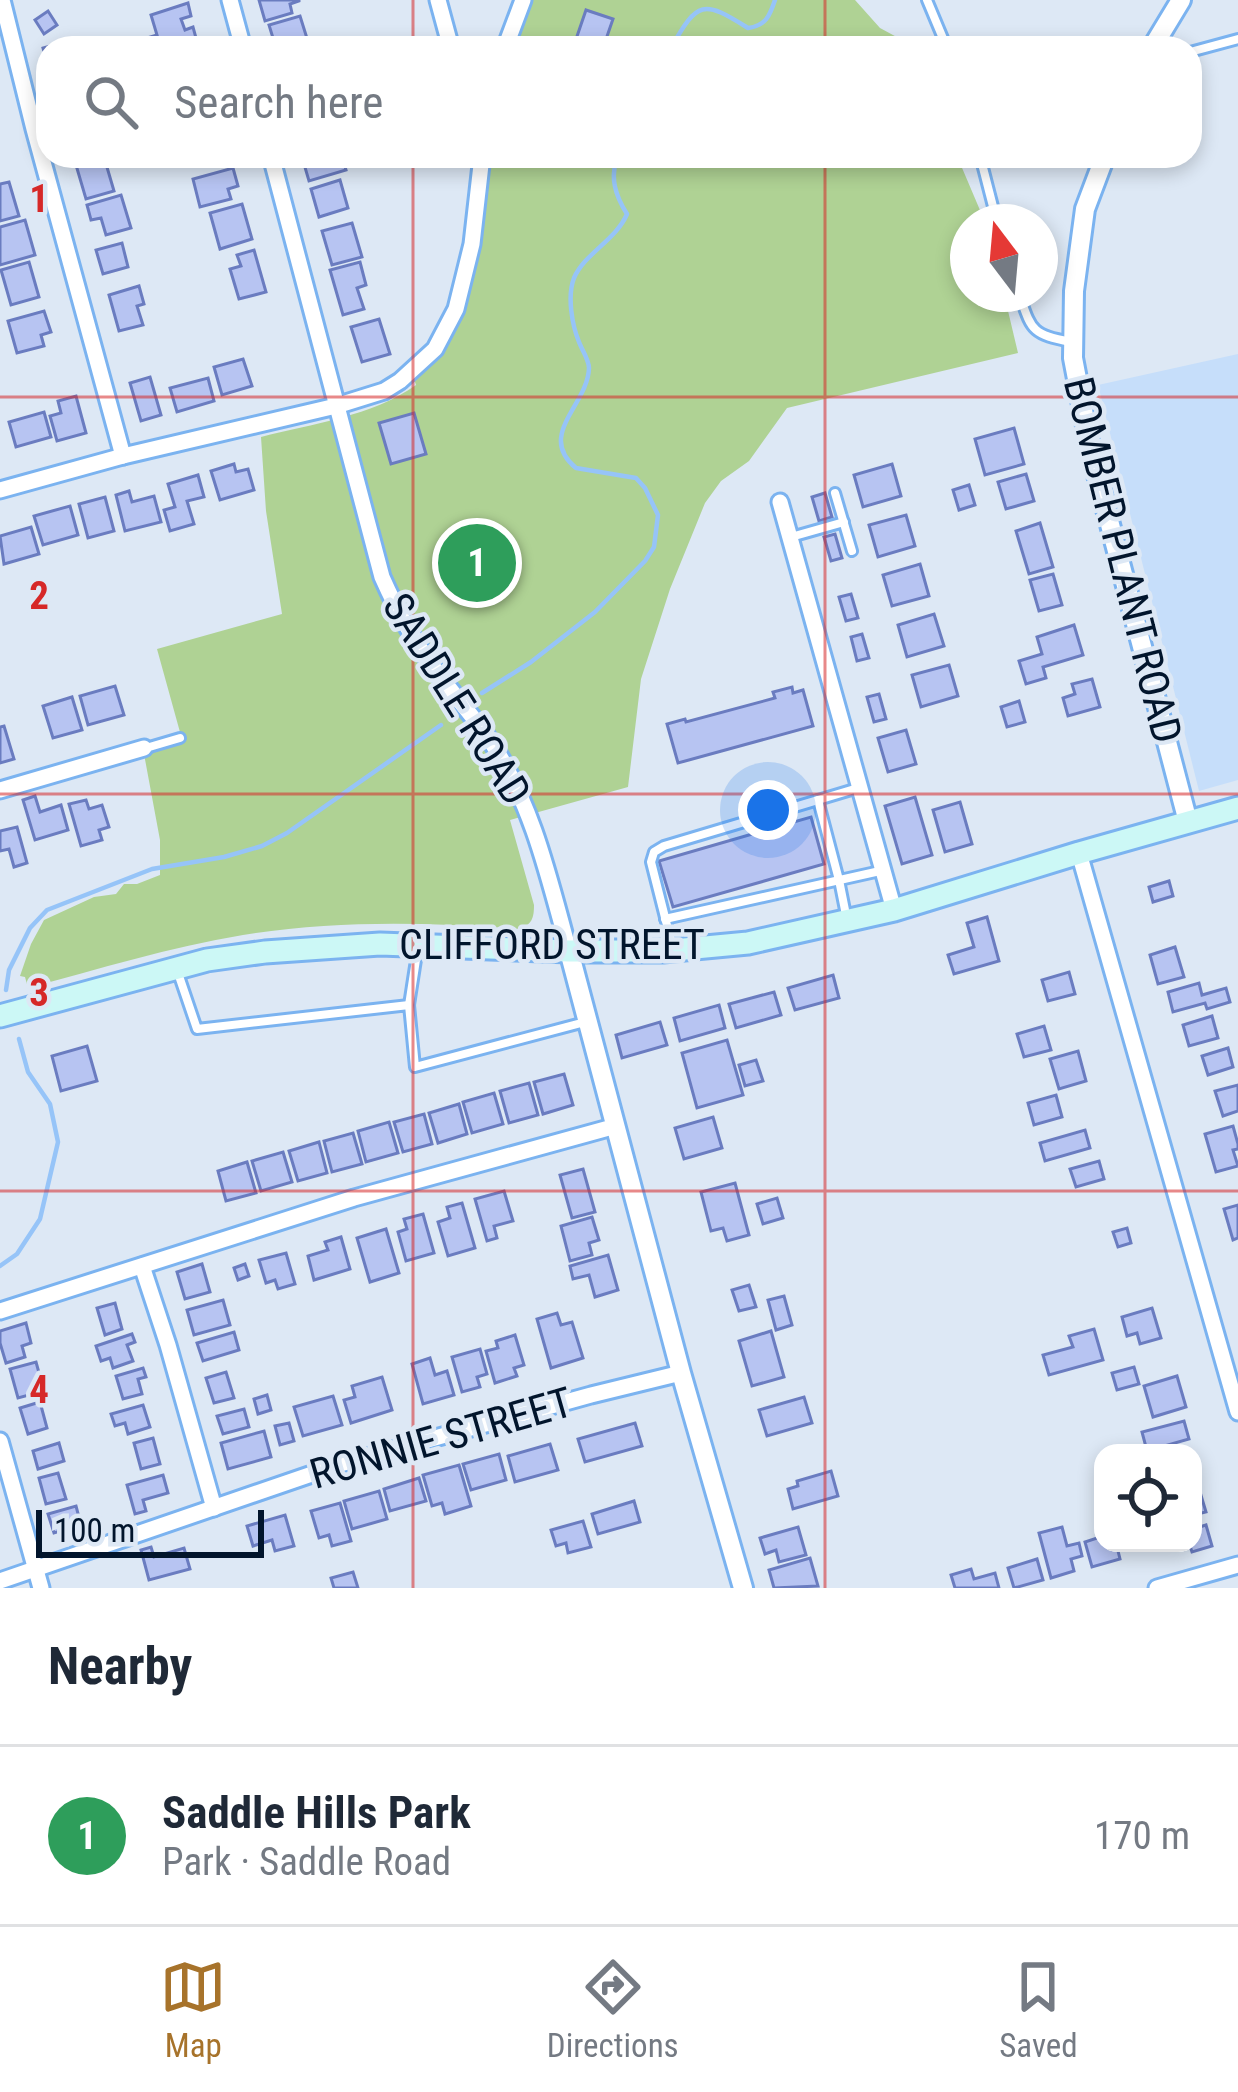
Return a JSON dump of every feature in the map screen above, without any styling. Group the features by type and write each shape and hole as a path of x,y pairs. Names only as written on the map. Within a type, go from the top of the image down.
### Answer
{"main road":[{"name":"CLIFFORD STREET","path":"0,1016 207,960 266,952 380,944 569,951 674,950 748,943 894,910 1238,808"}],"street":[{"path":"2,0 36,136"},
{"path":"230,0 240,36"},
{"path":"438,0 448,36"},
{"path":"510,36 523,0"},
{"path":"1159,36 1181,0"},
{"path":"45,168 123,456"},
{"name":"SADDLE ROAD","path":"274,168 388,591 406,627 482,730 532,820 743,1588"},
{"path":"0,490 335,406 400,382 435,349 456,309 472,244 480,168"},
{"name":"BOMBER PLANT ROAD","path":"1100,168 1085,209 1074,291 1072,358 1091,452 1188,822"},
{"path":"780,502 894,910"},
{"path":"0,790 144,748"},
{"path":"1079,853 1238,1412"},
{"path":"0,1311 354,1198 616,1126"},
{"path":"142,1266 214,1508"},
{"name":"RONNIE STREET","path":"0,1581 344,1463 681,1373"},
{"path":"0,1441 41,1588"},
{"path":"1157,1588 1238,1565"}],"lane":[{"path":"927,0 942,36"},
{"path":"1202,49 1238,39"},
{"path":"983,168 992,204"},
{"path":"1025,312 1030,326 1046,337 1072,342"},
{"path":"835,494 852,551"},
{"path":"790,538 844,522"},
{"path":"144,748 180,738"},
{"path":"674,950 651,862 655,852 860,788"},
{"path":"818,800 847,922"},
{"path":"665,920 883,870"},
{"path":"418,945 409,1005 415,1067 588,1021"},
{"path":"177,968 197,1029 409,1005"}],"shaded area":[{"path":"1238,354 1238,780 1199,791 1098,385"}],"green space":[{"path":"529,0 855,0 880,28 895,36 516,36"},
{"path":"490,168 962,168 977,204 950,204 950,312 1008,312 1018,353 787,408 749,461 721,481 705,503 670,589 641,679 628,787 510,820 534,905 527,925 519,929 381,924 277,930 189,946 28,988 25,977 20,976 44,920 94,897 116,894 124,884 160,875 160,840 144,754 183,743 157,649 282,614 266,511 261,437 361,412 416,385 414,379 456,326 480,244"}],"building":[{"path":"259,0 299,1 290,4 292,13 265,21"},
{"path":"188,3 191,16 181,19 185,30 193,27 195,36 154,36 151,15"},
{"path":"586,10 613,19 607,36 577,36"},
{"path":"48,11 57,25 44,34 35,20"},
{"path":"300,16 306,36 272,36 269,25"},
{"path":"77,168 107,168 114,191 86,199"},
{"path":"233,168 238,186 228,189 231,199 200,207 193,179"},
{"path":"305,168 345,168 346,170 309,181"},
{"path":"340,180 348,208 319,217 311,189"},
{"path":"9,182 19,216 0,221 0,184"},
{"path":"121,195 131,228 106,235 101,218 91,220 87,205"},
{"path":"242,204 252,239 220,249 210,213"},
{"path":"25,220 35,255 0,265 0,227"},
{"path":"352,223 362,257 332,265 322,231"},
{"path":"122,243 128,267 103,274 96,250"},
{"path":"254,250 266,292 239,299 230,269 241,266 237,255"},
{"path":"29,262 39,297 11,305 1,270"},
{"path":"360,262 366,285 357,288 364,309 343,315 330,270"},
{"path":"139,286 144,304 137,306 143,325 119,331 109,295"},
{"path":"44,311 51,332 41,335 44,346 17,353 8,321"},
{"path":"379,319 390,354 362,362 351,327"},
{"path":"243,359 252,386 222,395 214,367"},
{"path":"150,377 161,415 141,421 130,383"},
{"path":"208,378 214,401 177,412 170,388"},
{"path":"76,396 86,433 57,441 50,416 61,413 58,401"},
{"path":"44,412 51,437 16,447 9,422"},
{"path":"414,413 426,454 391,464 379,423"},
{"path":"1014,428 1024,464 985,475 975,439"},
{"path":"234,464 236,472 248,469 254,490 220,500 211,471"},
{"path":"892,464 901,496 863,507 854,475"},
{"path":"1026,474 1034,501 1006,509 998,482"},
{"path":"198,475 204,497 187,501 194,524 170,531 164,510 175,507 168,484"},
{"path":"969,485 975,505 959,510 953,490"},
{"path":"129,491 132,502 154,496 161,522 125,531 116,495"},
{"path":"825,493 832,517 819,521 812,497"},
{"path":"105,497 114,531 88,538 79,504"},
{"path":"70,506 78,535 43,545 34,516"},
{"path":"906,515 915,546 878,557 869,525"},
{"path":"1040,523 1053,567 1029,574 1016,531"},
{"path":"31,527 39,554 4,564 0,536"},
{"path":"835,534 842,558 831,561 824,537"},
{"path":"920,564 929,596 892,606 883,575"},
{"path":"1053,574 1062,605 1039,611 1030,580"},
{"path":"851,594 858,618 846,621 839,597"},
{"path":"934,614 944,646 907,657 898,625"},
{"path":"1074,625 1083,655 1043,667 1046,678 1026,684 1019,661 1042,654 1037,637"},
{"path":"862,634 869,658 857,661 851,637"},
{"path":"949,665 958,696 921,707 912,675"},
{"path":"1092,679 1100,707 1068,716 1063,698 1075,694 1072,684"},
{"path":"115,686 124,715 88,725 80,696"},
{"path":"792,687 793,693 803,690 813,726 678,763 667,724 775,698 773,692"},
{"path":"879,694 886,719 874,722 867,697"},
{"path":"72,697 82,730 53,738 43,706"},
{"path":"1019,701 1025,722 1007,727 1001,707"},
{"path":"4,726 14,759 0,763 0,727"},
{"path":"906,730 916,764 888,772 878,738"},
{"path":"35,796 40,812 61,805 68,830 35,840 23,800"},
{"path":"915,797 932,855 902,864 885,806"},
{"path":"86,800 89,809 102,805 109,827 99,830 102,840 81,846 69,804"},
{"path":"960,802 972,844 945,852 933,810"},
{"path":"811,817 824,864 673,907 659,861"},
{"path":"17,827 27,863 14,867 9,849 0,851 0,831"},
{"path":"1169,881 1173,896 1153,902 1149,887"},
{"path":"987,917 999,961 954,974 948,955 974,947 967,923"},
{"path":"1175,947 1184,977 1158,984 1150,955"},
{"path":"1069,972 1075,994 1048,1001 1042,980"},
{"path":"833,975 839,998 795,1010 788,988"},
{"path":"1199,983 1202,995 1226,988 1230,1002 1173,1012 1168,992"},
{"path":"774,992 781,1015 736,1028 729,1004"},
{"path":"719,1005 725,1028 680,1041 674,1018"},
{"path":"1212,1016 1218,1038 1189,1046 1183,1025"},
{"path":"660,1022 667,1045 622,1058 616,1035"},
{"path":"1044,1026 1051,1050 1024,1057 1017,1034"},
{"path":"727,1040 743,1095 697,1108 682,1053"},
{"path":"87,1046 97,1081 61,1091 52,1056"},
{"path":"1228,1048 1233,1067 1208,1075 1202,1056"},
{"path":"1078,1051 1086,1081 1059,1089 1050,1059"},
{"path":"756,1060 763,1081 745,1086 739,1065"},
{"path":"564,1074 573,1105 543,1114 534,1082"},
{"path":"529,1083 538,1115 509,1123 500,1091"},
{"path":"1238,1085 1238,1111 1223,1116 1215,1091"},
{"path":"494,1093 503,1124 472,1133 463,1102"},
{"path":"1056,1095 1062,1117 1034,1125 1028,1103"},
{"path":"459,1104 467,1134 438,1143 429,1113"},
{"path":"424,1114 432,1144 403,1152 394,1122"},
{"path":"713,1117 722,1148 684,1159 675,1128"},
{"path":"389,1122 398,1153 366,1162 358,1131"},
{"path":"1233,1126 1238,1166 1216,1172 1205,1134"},
{"path":"1085,1130 1090,1148 1045,1161 1040,1143"},
{"path":"353,1133 362,1164 332,1172 324,1141"},
{"path":"319,1142 327,1173 298,1181 289,1151"},
{"path":"283,1152 292,1182 261,1191 252,1161"},
{"path":"1099,1161 1104,1179 1076,1187 1070,1169"},
{"path":"247,1162 256,1193 226,1201 218,1171"},
{"path":"583,1169 595,1212 572,1218 560,1175"},
{"path":"735,1183 749,1235 727,1241 723,1228 711,1231 701,1192"},
{"path":"504,1191 513,1221 494,1226 497,1238 487,1241 475,1199"},
{"path":"777,1198 783,1218 763,1224 757,1204"},
{"path":"462,1203 475,1248 448,1256 438,1222 450,1218 447,1207"},
{"path":"1238,1205 1238,1238 1233,1240 1224,1209"},
{"path":"423,1214 434,1253 406,1261 398,1232 407,1229 404,1219"},
{"path":"592,1217 599,1240 589,1243 592,1255 570,1261 561,1226"},
{"path":"1127,1228 1131,1243 1118,1247 1113,1232"},
{"path":"386,1229 399,1273 370,1282 357,1238"},
{"path":"341,1237 350,1269 314,1280 308,1256 328,1250 325,1242"},
{"path":"286,1253 295,1284 278,1289 275,1280 266,1283 259,1260"},
{"path":"608,1255 618,1290 595,1297 589,1275 573,1279 570,1266"},
{"path":"202,1264 210,1292 185,1299 177,1272"},
{"path":"245,1264 249,1276 238,1280 234,1268"},
{"path":"749,1285 756,1307 739,1311 732,1290"},
{"path":"784,1296 792,1325 776,1330 768,1300"},
{"path":"223,1300 230,1325 194,1335 187,1310"},
{"path":"115,1303 122,1329 105,1335 97,1308"},
{"path":"1152,1308 1161,1338 1140,1344 1137,1333 1127,1336 1122,1317"},
{"path":"557,1313 561,1325 572,1322 583,1358 551,1368 537,1319"},
{"path":"26,1323 31,1343 22,1346 25,1357 6,1363 0,1331"},
{"path":"1094,1329 1103,1360 1049,1375 1043,1355 1073,1347 1069,1336"},
{"path":"771,1331 784,1377 752,1386 739,1341"},
{"path":"234,1332 239,1350 203,1361 197,1343"},
{"path":"132,1334 135,1342 127,1345 133,1361 113,1368 110,1358 101,1361 96,1346"},
{"path":"515,1335 524,1365 514,1368 517,1376 495,1383 486,1351 498,1348 496,1341"},
{"path":"480,1349 487,1374 477,1377 480,1387 462,1392 452,1357"},
{"path":"430,1358 435,1375 447,1371 454,1395 423,1404 412,1364"},
{"path":"36,1362 44,1391 18,1398 10,1369"},
{"path":"1134,1367 1139,1384 1117,1390 1112,1373"},
{"path":"143,1368 146,1377 138,1379 142,1394 123,1399 116,1376"},
{"path":"226,1372 234,1398 214,1403 206,1378"},
{"path":"1177,1376 1186,1407 1153,1417 1144,1386"},
{"path":"382,1377 392,1410 351,1423 344,1400 355,1397 352,1386"},
{"path":"267,1395 271,1410 258,1414 254,1399"},
{"path":"333,1396 342,1425 303,1436 294,1407"},
{"path":"804,1397 812,1423 767,1436 759,1410"},
{"path":"40,1402 47,1428 28,1434 20,1408"},
{"path":"143,1405 150,1427 128,1434 125,1423 115,1426 111,1414"},
{"path":"244,1409 249,1427 223,1434 217,1416"},
{"path":"1184,1421 1189,1439 1145,1444 1142,1432"},
{"path":"289,1423 294,1441 280,1445 275,1426"},
{"path":"635,1423 642,1446 585,1462 578,1439"},
{"path":"264,1431 271,1457 228,1469 221,1443"},
{"path":"153,1438 160,1464 141,1469 134,1443"},
{"path":"59,1443 64,1461 38,1469 33,1451"},
{"path":"550,1444 558,1470 515,1482 508,1456"},
{"path":"499,1454 506,1480 471,1490 463,1464"},
{"path":"459,1465 471,1506 445,1514 442,1503 432,1506 423,1475"},
{"path":"831,1471 838,1496 793,1509 788,1489 798,1486 797,1481"},
{"path":"58,1473 66,1499 46,1504 39,1478"},
{"path":"163,1475 168,1493 143,1500 146,1511 135,1514 127,1485"},
{"path":"419,1478 426,1501 390,1511 384,1489"},
{"path":"379,1491 387,1519 352,1529 344,1501"},
{"path":"634,1501 640,1522 598,1534 592,1514"},
{"path":"340,1503 351,1541 332,1546 329,1535 319,1538 311,1511"},
{"path":"76,1506 81,1525 54,1533 48,1514"},
{"path":"285,1515 294,1546 275,1551 272,1540 253,1546 247,1526"},
{"path":"583,1521 591,1547 568,1553 566,1543 556,1546 551,1530"},
{"path":"1206,1525 1212,1546 1202,1549 1202,1526"},
{"path":"798,1527 806,1555 779,1562 776,1550 765,1554 760,1538"},
{"path":"1062,1527 1067,1546 1079,1543 1082,1556 1071,1559 1074,1571 1051,1578 1039,1533"},
{"path":"1094,1539 1094,1552 1118,1552 1120,1559 1092,1567 1085,1542"},
{"path":"151,1547 154,1557 184,1548 190,1569 149,1580 141,1550"},
{"path":"810,1558 818,1586 774,1588 769,1570"},
{"path":"1037,1559 1043,1580 1014,1588 1008,1568"},
{"path":"971,1569 974,1579 995,1573 999,1588 955,1588 951,1575"},
{"path":"353,1572 358,1588 334,1588 331,1578"}],"waterway":[{"path":"679,36 695,13 703,10 711,9 748,28 759,25 775,0"},
{"path":"482,693 595,612 654,547 658,515 636,478 576,468 561,444 589,368 572,319 574,278 627,214 615,186 615,168"},
{"path":"6,990 9,970 30,928 47,910 152,869 262,846 441,725"},
{"path":"0,1266 17,1254 40,1219 58,1142 50,1104 28,1072 19,1039"}],"place":[{"name":"Saddle Hills Park","path":"477,563"}]}
